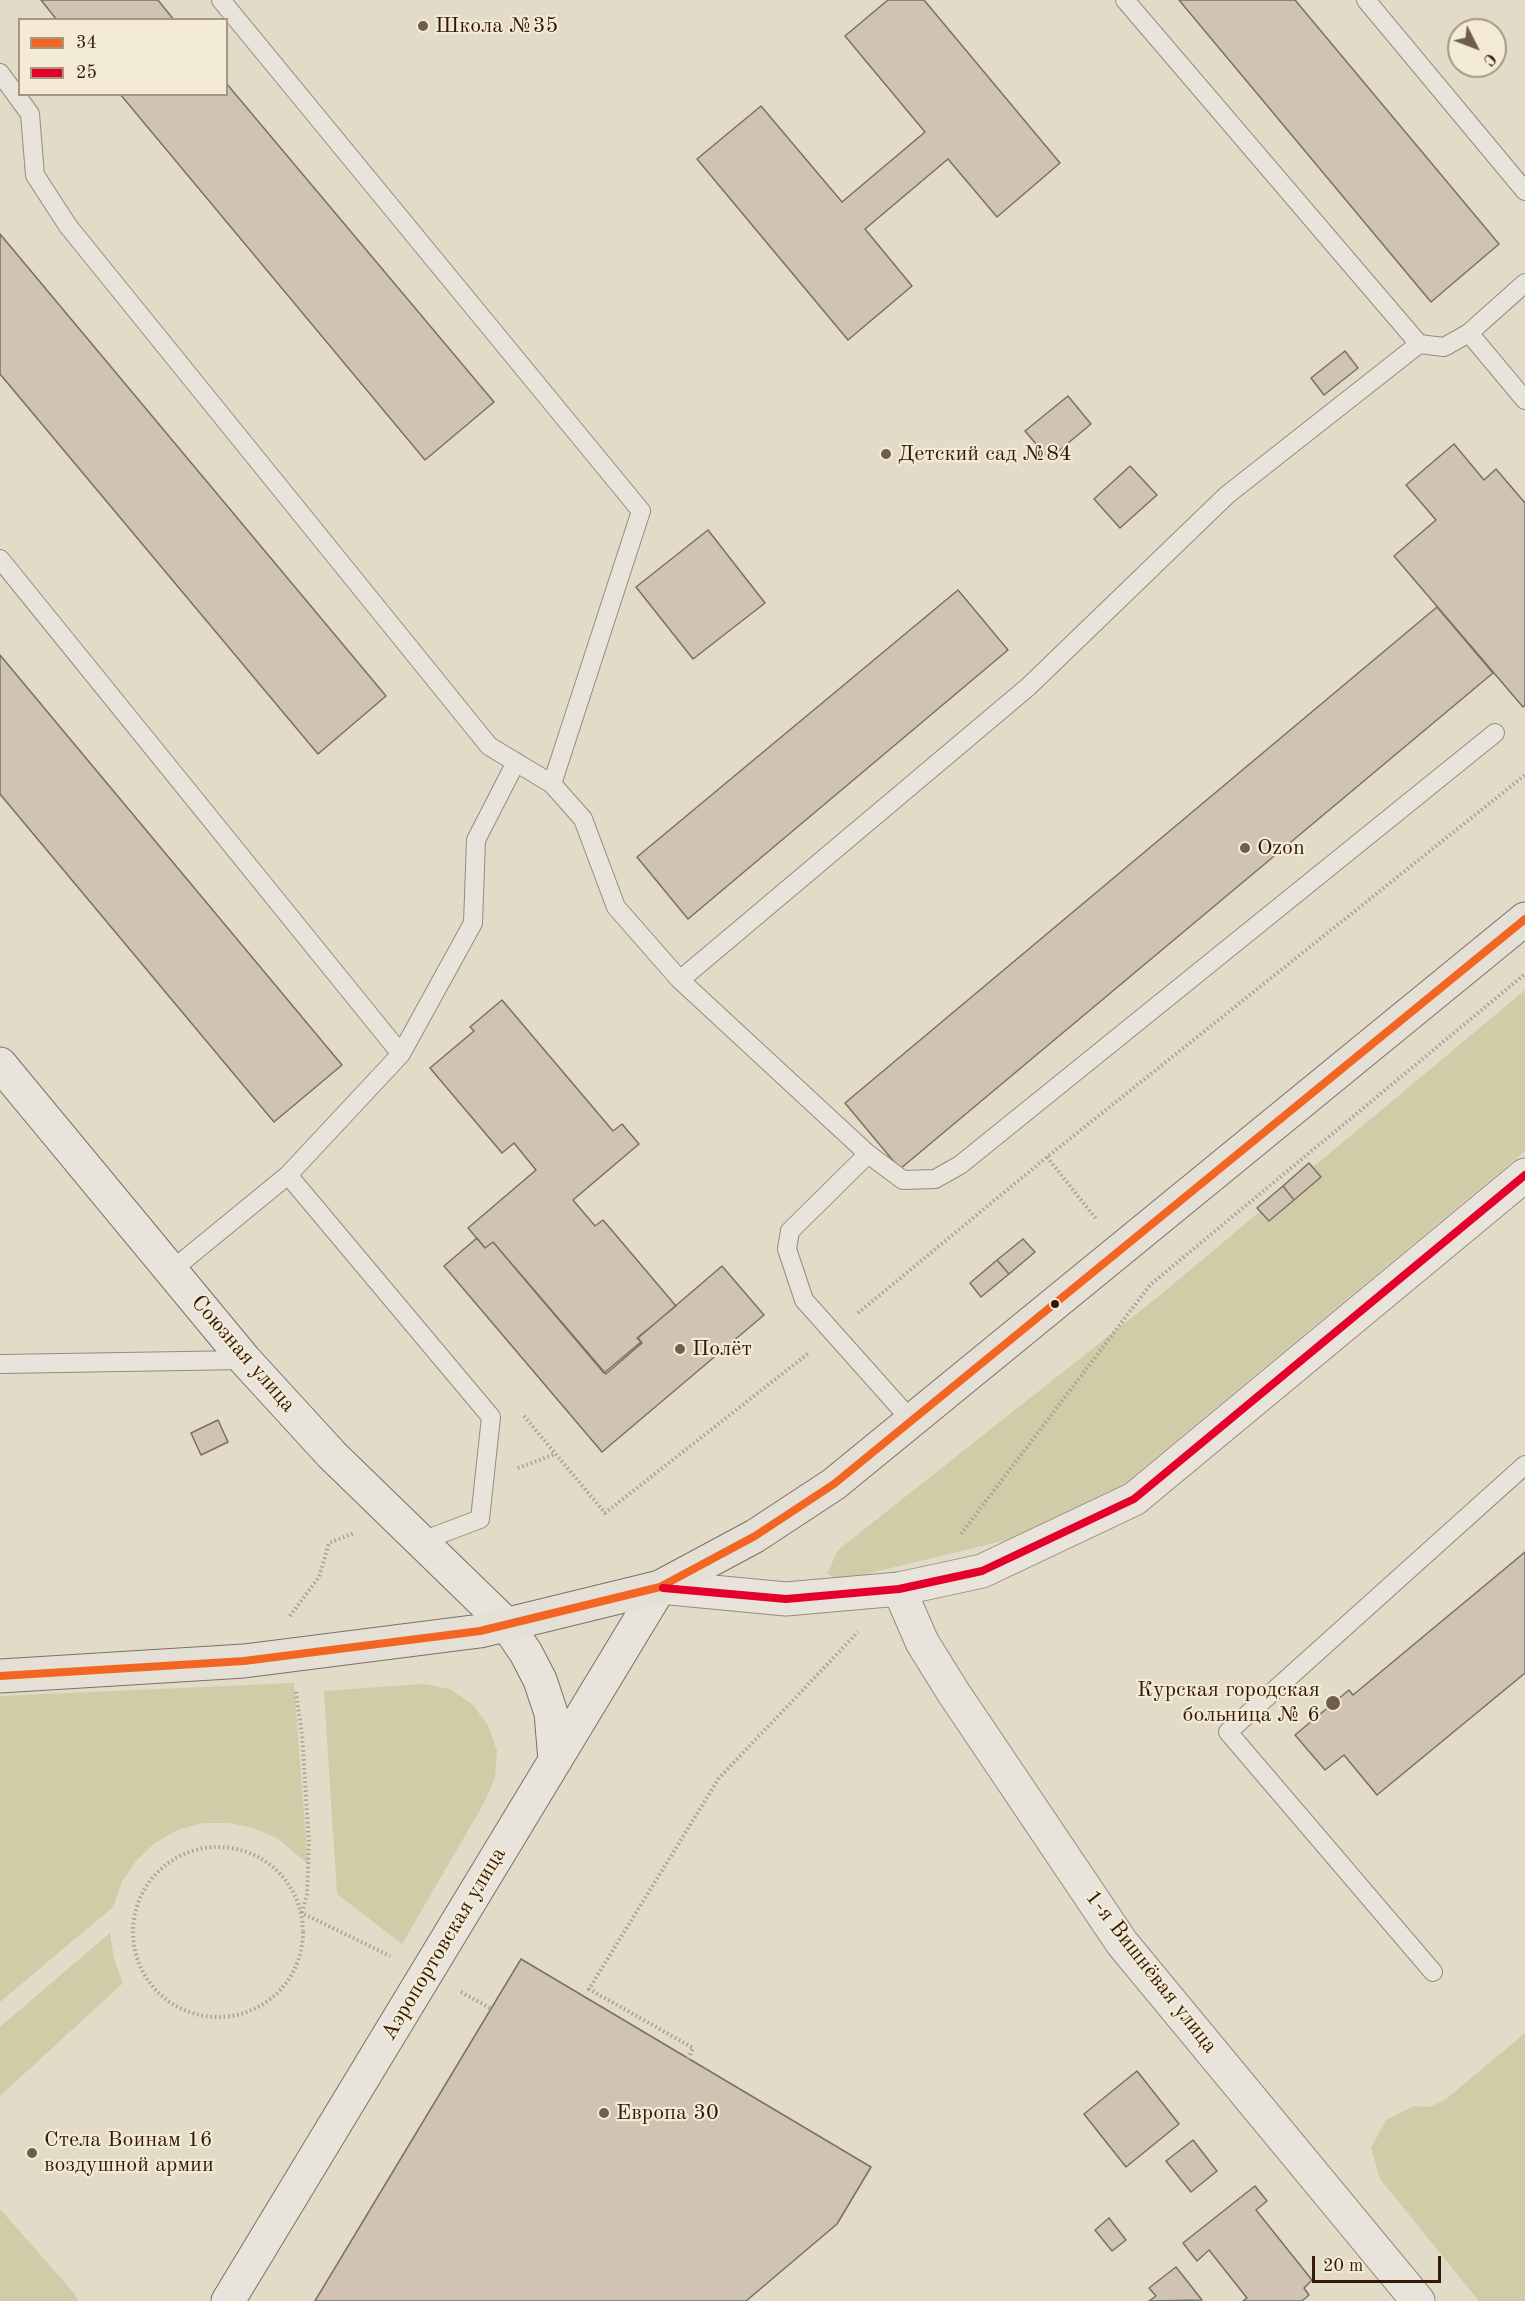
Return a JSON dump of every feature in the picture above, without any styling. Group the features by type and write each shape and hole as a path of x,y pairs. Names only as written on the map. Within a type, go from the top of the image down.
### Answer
{"main road":[{"path":"0,1676 244,1661 480,1630 660,1587 755,1536 834,1484 1525,919"}],"street":[{"name":"Союзная улица","path":"0,1064 245,1360 332,1455 507,1625 526,1653 540,1680 552,1713 555,1760"},
{"path":"660,1587 786,1599 899,1589 982,1571 1134,1499 1525,1175"},
{"name":"Аэропортовская улица","path":"228,2301 660,1587"},
{"name":"1-я Вишнёвая улица","path":"899,1589 922,1642 1122,1943 1418,2301"}],"lane":[{"path":"221,0 641,511 552,784"},
{"path":"1125,0 1419,344 1444,347 1469,333 1525,283"},
{"path":"1366,0 1525,191"},
{"path":"0,74 30,114 35,175 68,226 489,746 552,784 583,819 616,907 680,980 868,1154 903,1180 935,1179 960,1165 1495,734"},
{"path":"1469,333 1525,400"},
{"path":"680,980 1028,687 1227,495 1419,344"},
{"path":"0,559 401,1054"},
{"path":"172,1270 288,1175 401,1054 473,923 476,840 516,762"},
{"path":"868,1154 790,1231 787,1250 804,1300 911,1420"},
{"path":"288,1175 491,1417 480,1519 422,1541"},
{"path":"0,1364 245,1360"},
{"path":"1433,1972 1228,1732 1525,1465"}],"path":[{"path":"1287,1174 1525,974"},
{"path":"290,1614 291,1655 302,1735 309,1844 307,1894 302,1913 304,1938 298,1964 285,1986 266,2004 243,2014 216,2018 191,2014 168,2002 150,1983 137,1961 133,1935 135,1913 143,1891 157,1873 174,1858 196,1849 219,1846 241,1849 263,1858 281,1873 294,1891 302,1913 492,2009"}],"shaded area":[{"path":"1525,990 1525,1151 1102,1502 1036,1533 841,1580 827,1574 838,1550 1159,1296"},
{"path":"294,1683 308,1864 278,1839 254,1828 229,1823 203,1823 177,1830 155,1843 136,1861 122,1882 113,1907 0,2002 0,1696"},
{"path":"423,1684 450,1689 472,1704 488,1725 497,1751 495,1778 484,1803 402,1944 337,1894 324,1691"},
{"path":"110,1933 114,1959 123,1983 0,2096 0,2027"},
{"path":"1525,2033 1525,2301 1479,2301 1380,2179 1371,2148 1386,2120 1414,2106 1430,2107 1446,2099"},
{"path":"0,2209 74,2293 78,2301 0,2301"}],"building":[{"path":"41,0 158,0 172,18 55,18"},
{"path":"888,0 924,0 1060,163 997,217 948,159 865,229 912,286 848,340 697,159 761,106 842,202 925,132 845,36"},
{"path":"1179,0 1295,0 1499,244 1431,302"},
{"path":"228,85 494,402 425,460 122,96 228,96"},
{"path":"0,234 386,696 318,754 0,374"},
{"path":"1345,351 1358,368 1324,395 1311,378"},
{"path":"1068,396 1091,424 1049,459 1025,431"},
{"path":"1454,444 1484,480 1496,469 1525,503 1525,705 1523,707 1394,556 1436,520 1406,485"},
{"path":"1130,466 1157,495 1120,528 1094,499"},
{"path":"708,530 765,603 693,659 636,587"},
{"path":"958,590 1008,650 688,919 637,857"},
{"path":"1437,607 1493,673 900,1169 845,1103"},
{"path":"0,655 342,1065 274,1122 0,794"},
{"path":"502,1000 613,1131 622,1124 639,1144 573,1200 595,1226 603,1220 676,1306 637,1338 641,1342 604,1373 493,1242 485,1248 468,1228 536,1170 514,1143 502,1153 430,1068 474,1031 470,1027"},
{"path":"1309,1163 1321,1177 1294,1200 1283,1186"},
{"path":"1283,1186 1294,1200 1269,1221 1257,1208"},
{"name":"Полёт","path":"477,1238 485,1248 493,1242 606,1374 642,1343 638,1338 722,1266 764,1315 602,1452 444,1266"},
{"path":"1023,1239 1035,1252 1009,1274 997,1260"},
{"path":"997,1260 1009,1274 981,1297 970,1283"},
{"path":"218,1420 228,1442 201,1455 191,1433"},
{"path":"1525,1552 1525,1673 1377,1795 1344,1755 1325,1770 1295,1735 1349,1690 1353,1695"},
{"name":"Европа 30","path":"521,1959 871,2167 837,2224 746,2301 315,2301"},
{"path":"1137,2071 1179,2124 1126,2167 1084,2114"},
{"path":"1193,2140 1217,2171 1191,2192 1166,2161"},
{"path":"1255,2186 1267,2201 1256,2210 1312,2280 1304,2288 1309,2295 1302,2301 1243,2301 1247,2298 1209,2250 1197,2261 1183,2243"},
{"path":"1109,2218 1126,2240 1112,2251 1095,2230"},
{"path":"1176,2267 1202,2300 1149,2301 1156,2296 1149,2288"}],"transit line":[{"name":"34","path":"0,1676 244,1661 480,1631 660,1587 755,1536 834,1484 1525,919"},
{"name":"25","path":"663,1588 786,1599 899,1589 982,1571 1134,1499 1525,1175"}],"place":[{"name":"Школа №35","path":"423,26"},
{"name":"Детский сад №84","path":"886,454"},
{"name":"Ozon","path":"1245,848"},
{"name":"Полёт","path":"680,1349"},
{"name":"Курская городская больница № 6","path":"1333,1703"},
{"name":"Европа 30","path":"604,2113"},
{"name":"Стела Воинам 16 воздушной армии","path":"32,2153"}]}
